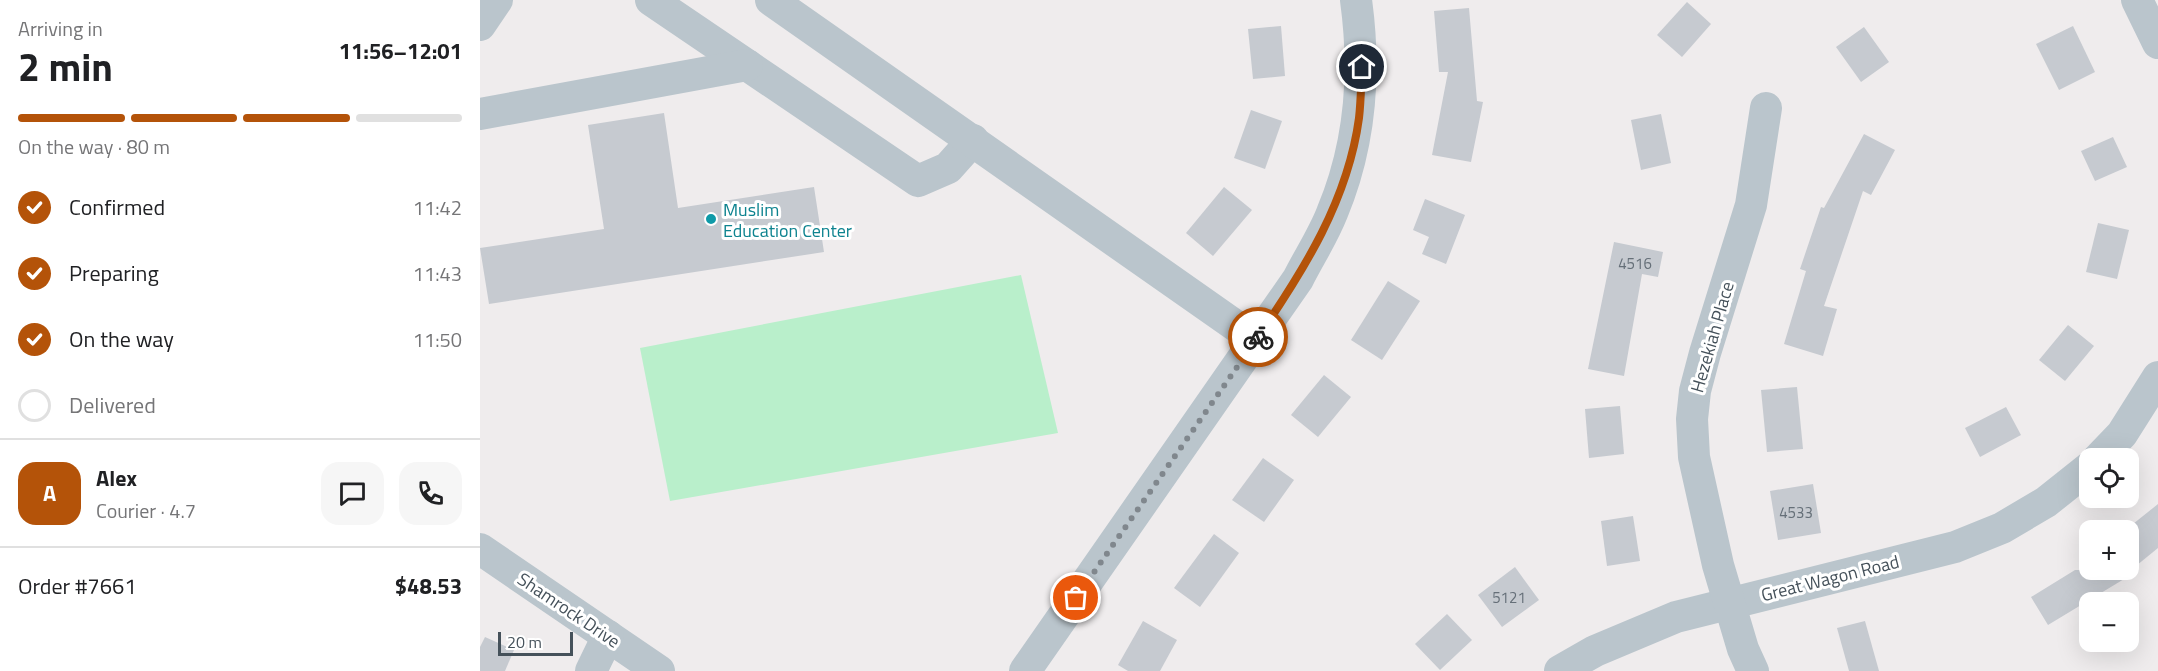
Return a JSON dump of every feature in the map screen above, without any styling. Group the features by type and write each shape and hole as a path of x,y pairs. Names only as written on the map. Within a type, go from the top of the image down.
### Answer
{"street":[{"path":"480,25 497,0"},
{"path":"651,0 918,181 948,168 973,140"},
{"path":"771,0 1256,340"},
{"path":"1025,671 1298,279 1331,216 1347,170 1359,119 1362,67 1356,0"},
{"path":"2137,0 2158,43"},
{"path":"480,114 747,65"},
{"name":"Hezekiah Place","path":"1753,671 1743,649 1718,565 1694,457 1692,419 1695,390 1705,353 1750,205 1766,108"},
{"path":"2109,448 2122,434 2158,377"},
{"name":"Great Wagon Road","path":"1560,671 1594,651 1648,627 1730,603 1955,547 2002,528 2046,502 2079,476"},
{"name":"Shamrock Drive","path":"480,549 658,671"},
{"path":"591,671 608,636"}],"green space":[{"path":"1021,275 1058,433 670,501 640,348"}],"building":[{"path":"1687,2 1711,24 1682,57 1657,35"},
{"path":"1469,8 1477,101 1483,102 1471,162 1432,155 1448,72 1439,72 1434,11"},
{"path":"1281,26 1285,76 1253,79 1248,29"},
{"path":"2073,26 2095,72 2059,90 2036,44"},
{"path":"1864,27 1889,62 1861,82 1836,47"},
{"path":"1251,110 1282,121 1265,169 1234,158"},
{"name":"Muslim Education Center","path":"664,113 678,208 814,187 824,252 489,304 480,248 604,229 588,125"},
{"path":"1661,114 1671,163 1641,170 1631,120"},
{"path":"1864,134 1895,150 1871,195 1863,191 1824,306 1837,309 1823,356 1784,344 1806,271 1800,269 1821,207 1824,208"},
{"path":"2113,137 2127,167 2095,181 2081,151"},
{"path":"1224,187 1252,210 1213,256 1186,233"},
{"path":"1425,199 1465,215 1446,264 1422,254 1429,237 1413,230"},
{"path":"2098,223 2129,230 2117,279 2086,272"},
{"path":"1614,242 1663,252 1658,277 1642,274 1624,376 1588,369"},
{"path":"1388,281 1420,301 1382,360 1351,340"},
{"path":"2068,325 2094,346 2065,381 2039,360"},
{"path":"1324,375 1351,397 1318,437 1291,415"},
{"path":"1797,387 1803,449 1767,452 1761,390"},
{"path":"1620,406 1624,454 1589,458 1585,409"},
{"path":"2006,407 2021,435 1980,457 1965,428"},
{"path":"1263,458 1294,480 1264,522 1232,500"},
{"path":"1813,484 1821,533 1778,540 1770,491"},
{"path":"2158,504 2158,548 2139,563 2139,520"},
{"path":"1633,516 1640,561 1607,566 1601,521"},
{"path":"1214,534 1239,553 1200,607 1174,588"},
{"path":"1515,567 1539,600 1502,627 1478,595"},
{"path":"2075,570 2079,570 2079,580 2122,580 2103,592 2079,592 2079,606 2048,625 2031,597"},
{"path":"1447,614 1472,640 1440,670 1415,644"},
{"path":"1143,621 1177,640 1160,671 1128,671 1118,665"},
{"path":"1865,621 1879,671 1849,671 1837,628"},
{"path":"485,637 514,650 505,671 480,671 480,647"}],"way so far":[{"path":"1076,598 1258,337"}],"place":[{"name":"Muslim Education Center","path":"711,219"}],"route":[{"path":"1258,337 1298,279 1340,194 1359,119 1362,67"}]}
